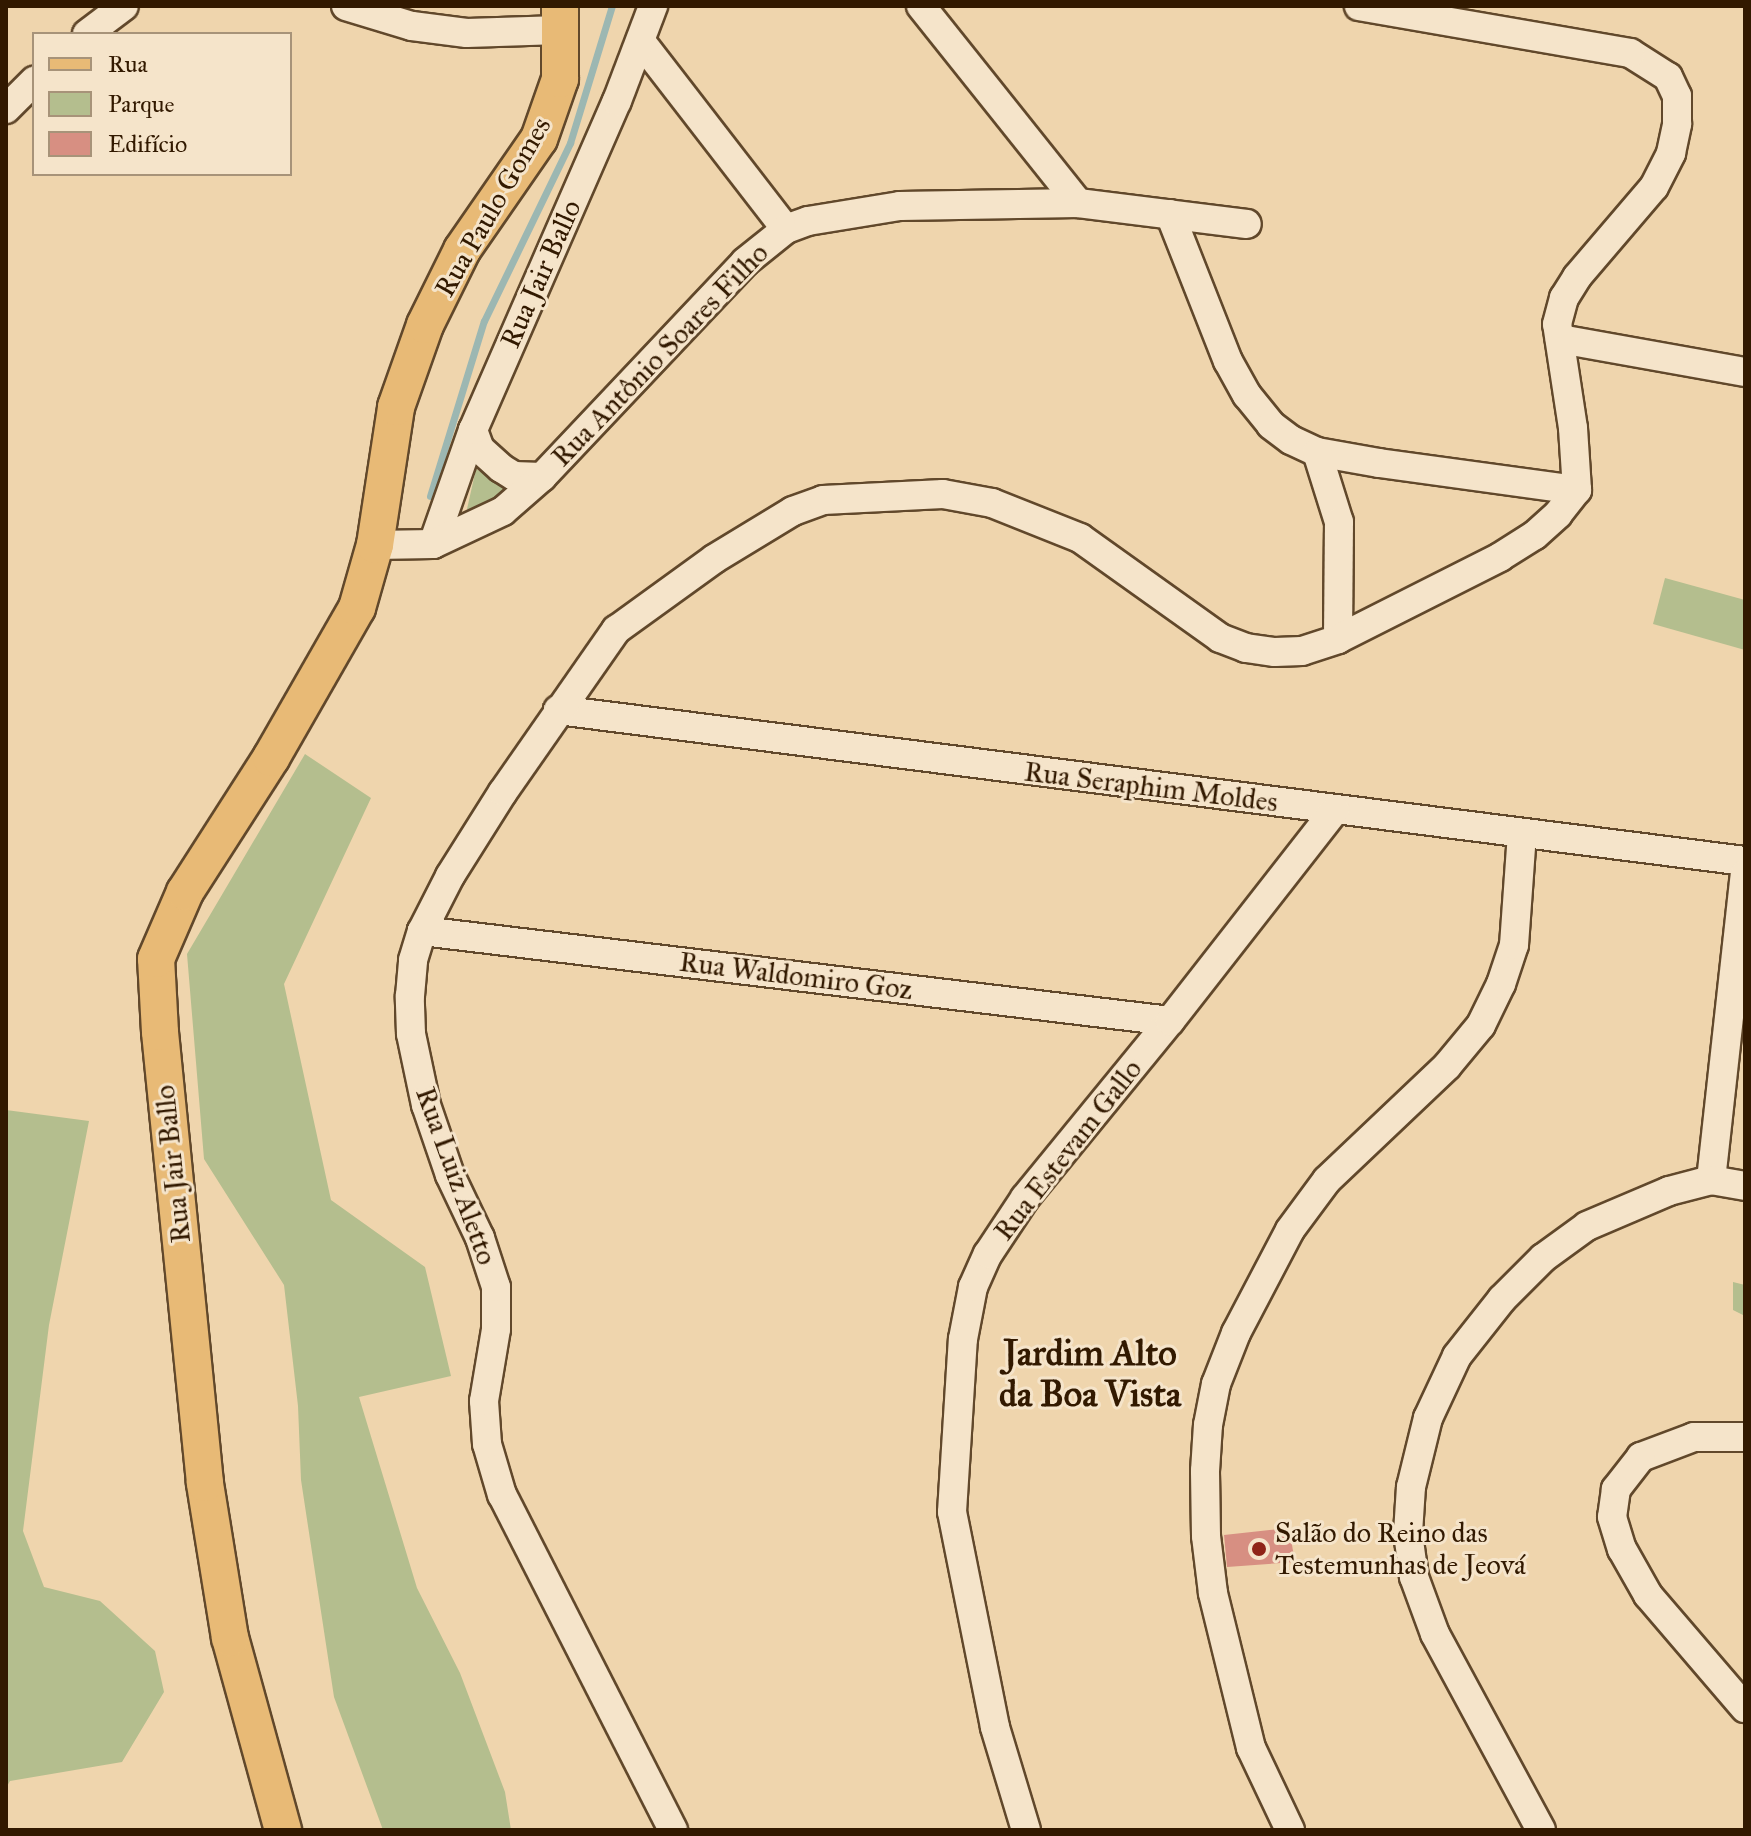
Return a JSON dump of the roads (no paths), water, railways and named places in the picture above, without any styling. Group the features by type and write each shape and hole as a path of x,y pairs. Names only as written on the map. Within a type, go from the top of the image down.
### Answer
{"main road":[{"name":"Rua Paulo Gomes","path":"375,545 400,394 425,325 462,250 539,139 560,79 560,18"},
{"name":"Rua Jair Ballo","path":"283,1830 230,1638 205,1483 160,1032 156,959 185,892 271,758 357,608 375,545"}],"street":[{"path":"90,32 124,6"},
{"path":"346,6 412,26 467,33 560,18"},
{"name":"Rua Jair Ballo","path":"433,544 473,430 642,43 653,6"},
{"path":"921,6 1078,203"},
{"path":"1170,214 1228,361 1247,395 1271,425 1291,440 1317,452 1577,490 1557,324 1564,298 1577,277 1654,187 1671,153 1677,124 1677,96 1668,77 1630,53 1359,6"},
{"path":"642,43 786,229"},
{"path":"6,109 32,83"},
{"name":"Rua Antônio Soares Filho","path":"375,545 433,544 503,511 542,477 745,262 786,229 808,221 900,206 1078,203 1247,224"},
{"path":"1560,339 1745,372"},
{"path":"473,430 480,449 501,468 514,476 542,477"},
{"path":"1317,452 1339,522 1338,639"},
{"name":"Rua Luiz Aletto","path":"673,1830 502,1495 487,1444 484,1401 496,1329 496,1287 480,1238 450,1175 420,1076 411,1034 413,960 422,931 450,876 558,710 616,630 646,605 768,524 823,500 943,494 992,503 1080,538 1220,638 1275,652 1302,651 1338,639 1500,557 1535,535 1577,490"},
{"name":"Rua Seraphim Moldes","path":"558,710 1745,861"},
{"name":"Rua Estevam Gallo","path":"1026,1830 995,1727 952,1512 963,1339 973,1287 988,1254 1025,1198 1170,1021 1335,810"},
{"path":"1290,1830 1251,1748 1213,1593 1206,1536 1205,1471 1208,1425 1216,1384 1236,1333 1290,1230 1308,1205 1327,1180 1447,1066 1481,1025 1501,984 1514,945 1522,834"},
{"path":"1711,1180 1745,874"},
{"name":"Rua Waldomiro Goz","path":"422,931 1170,1021"},
{"path":"1541,1830 1435,1634 1414,1577 1408,1533 1411,1487 1428,1418 1457,1356 1502,1299 1543,1258 1587,1226 1623,1208 1711,1180 1745,1186"},
{"path":"1745,1437 1694,1437 1641,1457 1616,1489 1612,1517 1622,1549 1648,1595 1745,1708"}],"waterway":[{"path":"430,496 484,321 570,143 612,6"}],"place":[{"name":"Salão do Reino das Testemunhas de Jeová","path":"1259,1549"}],"district":[{"name":"Jardim Alto da Boa Vista","path":"1090,1374"}]}
